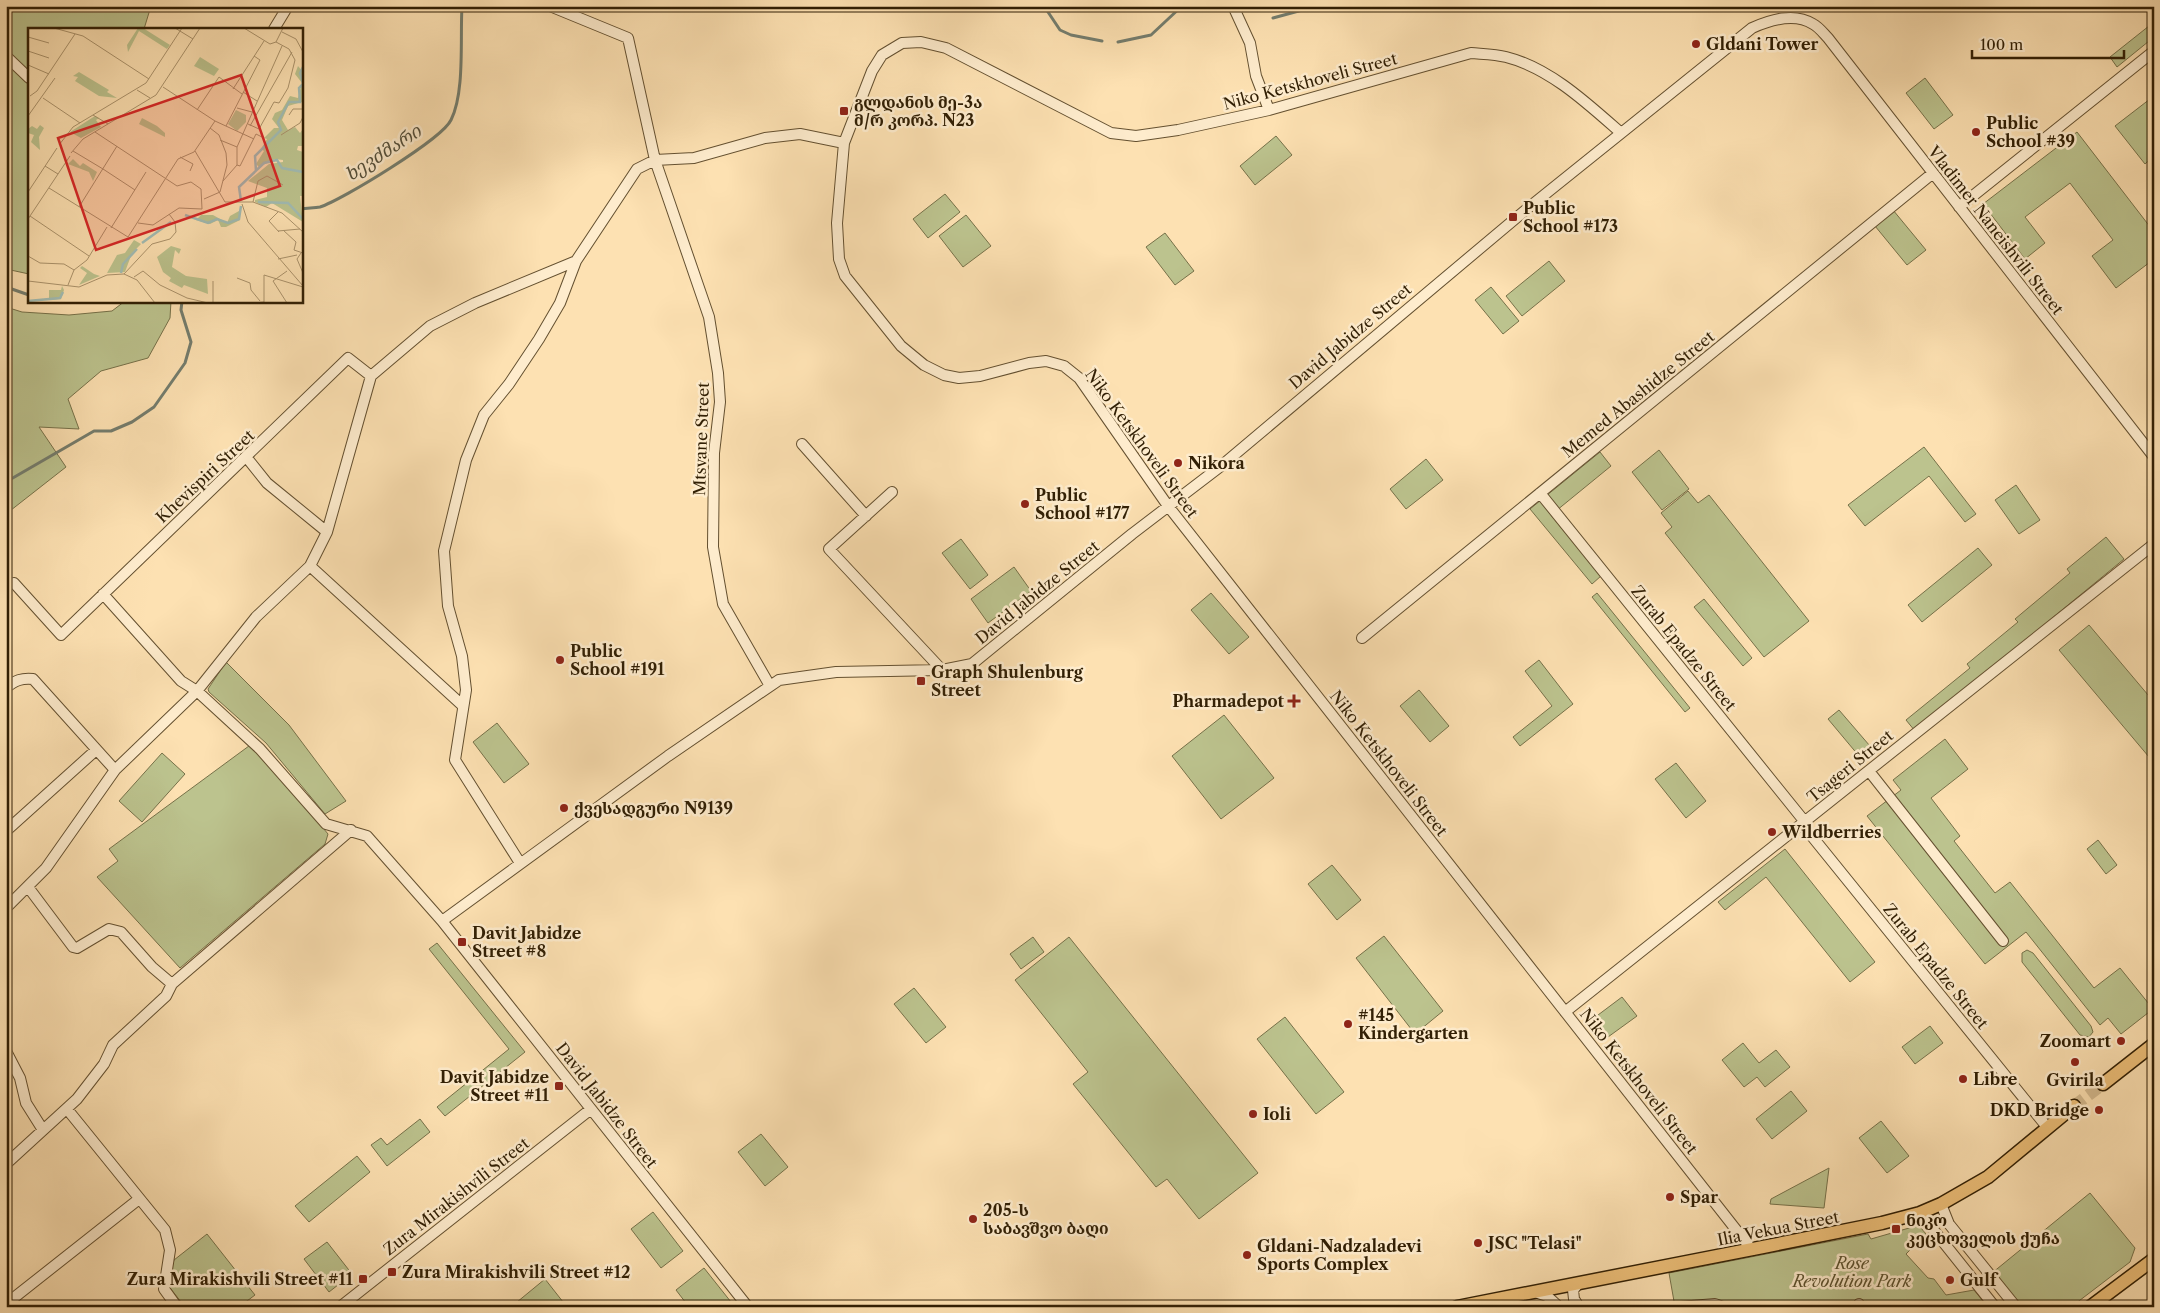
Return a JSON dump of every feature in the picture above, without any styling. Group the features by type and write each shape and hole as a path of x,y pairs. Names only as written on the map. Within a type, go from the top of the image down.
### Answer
{"main road":[{"path":"2103,1084 2154,1044"},
{"name":"Ilia Vekua Street","path":"1457,1307 1752,1250 1882,1223 1920,1213 1941,1204 1988,1177 2074,1106"},
{"path":"2090,1307 2154,1259"}],"street":[{"path":"275,28 288,6"},
{"name":"Mtsvane Street","path":"550,6 628,38 655,160 709,317 718,373 720,402 714,453 713,547 723,604 770,686"},
{"path":"1234,6 1250,43 1256,76 1269,110"},
{"name":"David Jabidze Street","path":"442,921 520,863 779,680 836,672 942,670 972,664 1168,506 1221,466 1354,352 1528,208 1752,28 1778,18 1792,18 1813,24"},
{"name":"Vladimer Naneishvili Street","path":"1813,24 1828,38 2154,457"},
{"name":"Niko Ketskhoveli Street","path":"1621,133 1585,101 1536,69 1505,56 1471,53 1269,110 1178,130 1136,136 1111,133 946,48 921,42 902,43 882,56 872,71 844,143 837,223 839,259 845,276 901,346 924,365 944,375 959,378 980,376 1028,363 1046,362 1064,366 1079,378 1168,506 1752,1250"},
{"path":"1960,207 2154,51"},
{"path":"6,56 28,77"},
{"path":"520,863 455,760 462,705 466,690 462,656 448,606 444,551 466,460 484,415 509,384 539,339 560,302 576,262 637,169 655,160 694,158 765,138 800,134 844,143"},
{"name":"Memed Abashidze Street","path":"1362,638 1933,173"},
{"path":"6,908 46,868 115,770 197,691 256,617 310,566 327,532 371,376 430,326 475,303 576,262"},
{"name":"Khevispiri Street","path":"14,583 61,636 247,458 348,358 371,376"},
{"path":"802,444 866,516"},
{"path":"247,458 267,483 327,532"},
{"path":"892,492 829,549 942,670"},
{"name":"Zurab Epadze Street","path":"1540,493 2047,1127"},
{"name":"Tsageri Street","path":"1565,1012 2154,544"},
{"path":"310,566 462,705"},
{"name":"David Jabidze Street","path":"103,594 180,681 197,691 260,749 326,824 366,836 442,921 748,1307"},
{"path":"6,688 13,682 23,678 34,679 115,770"},
{"path":"6,830 96,750"},
{"path":"1868,771 2003,941"},
{"path":"6,1164 67,1109 104,1064 114,1045 166,996 172,984 351,830"},
{"path":"28,887 73,947 77,948 109,929 115,929 121,932 152,966 172,984"},
{"path":"6,1051 20,1078 26,1103 43,1130"},
{"path":"67,1109 165,1230 170,1250 164,1289 177,1307"},
{"name":"Zura Mirakishvili Street","path":"340,1307 591,1109"},
{"path":"6,1304 139,1199"},
{"path":"1941,1204 1949,1224 2016,1307"},
{"path":"1920,1213 1995,1307"},
{"path":"1579,1283 1573,1290 1574,1299 1579,1307"},
{"path":"1533,1292 1547,1296 1559,1307"},
{"path":"1676,1306 1715,1304 1724,1307"}],"green space":[{"path":"6,6 151,6 144,28 28,28 28,274 6,269"},
{"path":"2154,22 2154,37 2117,67 2110,57"},
{"path":"1925,78 1953,115 1934,129 1906,93"},
{"path":"2150,99 2154,103 2154,156 2145,164 2115,126"},
{"path":"2077,132 2154,232 2154,259 2116,288 2092,256 2113,240 2070,183 2025,217 2045,243 2025,259 1983,204"},
{"path":"1276,136 1292,155 1255,185 1240,166"},
{"path":"945,194 960,212 928,238 913,219"},
{"path":"1893,210 1926,250 1907,265 1875,226"},
{"path":"966,215 991,246 963,267 939,236"},
{"path":"1165,233 1194,271 1175,285 1146,247"},
{"path":"1549,261 1565,281 1522,316 1506,296"},
{"path":"1491,287 1519,321 1503,334 1475,300"},
{"path":"124,302 171,302 170,318 148,358 101,371 68,399 79,429 39,427 66,467 6,514 6,307 22,312 69,315 112,311"},
{"path":"1924,447 1976,514 1965,522 1929,476 1865,526 1848,505"},
{"path":"1659,450 1689,489 1662,510 1632,472"},
{"path":"1600,452 1611,466 1551,515 1601,576 1592,584 1530,509"},
{"path":"1426,459 1443,480 1406,509 1390,489"},
{"path":"2016,485 2040,520 2019,534 1995,500"},
{"path":"1688,491 1698,503 1709,495 1809,621 1764,657 1665,533 1672,527 1661,513"},
{"path":"2106,537 2124,559 1915,731 1906,720 1970,668 1967,664 2018,622 2015,619 2070,573 2067,569"},
{"path":"961,539 988,575 970,589 942,553"},
{"path":"1978,548 1992,565 1922,622 1908,605"},
{"path":"1014,567 1031,591 988,623 971,599"},
{"path":"1211,593 1249,637 1229,654 1191,610"},
{"path":"1597,593 1690,708 1685,712 1592,597"},
{"path":"1704,599 1752,658 1743,666 1694,607"},
{"path":"2089,625 2154,702 2154,753 2149,757 2059,650"},
{"path":"1539,660 1573,704 1520,746 1513,737 1552,706 1525,671"},
{"path":"226,662 289,725 346,801 325,814 266,743 209,692 208,689"},
{"path":"1419,690 1449,726 1430,742 1400,706"},
{"path":"1839,710 1876,753 1864,762 1828,719"},
{"path":"1224,715 1274,778 1221,819 1172,756"},
{"path":"497,723 529,764 504,783 473,742"},
{"path":"1945,739 1968,769 1931,798 1960,836 1954,841 1995,893 2010,882 2094,988 2120,968 2153,1009 2121,1034 2108,1018 2100,1025 2026,932 1985,964 1867,816 1901,790 1893,780"},
{"path":"253,743 328,834 325,844 180,968 97,877 118,861 109,849"},
{"path":"162,753 185,774 142,822 119,801"},
{"path":"1676,763 1706,801 1686,818 1655,779"},
{"path":"2098,840 2117,865 2106,874 2087,849"},
{"path":"1785,849 1875,962 1850,982 1766,877 1725,910 1718,902"},
{"path":"1332,865 1361,900 1337,920 1308,884"},
{"path":"1384,936 1443,1011 1415,1034 1356,958"},
{"path":"1033,937 1044,952 1021,969 1010,954"},
{"path":"1069,937 1258,1173 1199,1219 1167,1179 1156,1187 1073,1084 1088,1072 1015,980"},
{"path":"437,943 525,1052 445,1116 437,1107 509,1049 429,949"},
{"path":"2027,950 2033,953 2091,1026 2093,1032 2089,1037 2080,1035 2022,962 2022,953"},
{"path":"914,988 946,1027 926,1043 894,1004"},
{"path":"1622,997 1637,1016 1608,1037 1594,1018"},
{"path":"1285,1017 1344,1092 1316,1114 1257,1039"},
{"path":"1930,1026 1943,1043 1915,1064 1902,1047"},
{"path":"1743,1043 1759,1063 1776,1050 1790,1067 1765,1087 1757,1077 1744,1087 1722,1060"},
{"path":"1791,1091 1807,1111 1772,1139 1756,1119"},
{"path":"420,1119 430,1132 387,1166 371,1145 381,1138 387,1145"},
{"path":"1881,1121 1909,1156 1887,1173 1859,1138"},
{"path":"761,1134 788,1167 765,1186 738,1152"},
{"path":"357,1156 370,1172 309,1222 295,1206"},
{"path":"1829,1168 1824,1208 1770,1204 1771,1199"},
{"path":"2090,1193 2135,1248 2130,1262 2071,1307 2022,1307 1992,1273"},
{"path":"653,1212 683,1251 661,1268 631,1229"},
{"name":"Rose Revolution Park","path":"1916,1226 1921,1228 1926,1234 1906,1254 1928,1278 1934,1279 1946,1295 1974,1290 1988,1307 1675,1307 1669,1273 1868,1234 1871,1239"},
{"path":"207,1234 255,1295 239,1307 185,1307 167,1284 174,1260"},
{"path":"327,1242 352,1274 329,1292 304,1259"},
{"path":"704,1268 735,1307 689,1307 676,1290"},
{"path":"545,1279 567,1307 511,1307"}],"waterway":[{"name":"ხევძმარი","path":"302,209 320,207 348,193 390,168 430,141 444,129 451,120 458,95 461,65 462,6"},
{"name":"ხევძმარი","path":"1044,6 1060,30 1071,35 1102,41"},
{"name":"ხევძმარი","path":"1118,42 1151,35 1182,6"},
{"name":"ხევძმარი","path":"1273,18 1317,6"},
{"path":"6,287 28,295"},
{"name":"ხევძმარი","path":"6,479 11,479 94,431 111,431 132,422 154,407 185,363 191,342 181,310 182,302"}],"tunnel":[{"path":"2074,1106 2103,1084"}],"place":[{"name":"Gldani Tower","path":"1696,44"},
{"name":"გლდანის მე-3ა მ/რ კორპ. N23","path":"844,111"},
{"name":"Public School #39","path":"1976,132"},
{"name":"Public School #173","path":"1513,217"},
{"name":"Nikora","path":"1178,463"},
{"name":"Public School #177","path":"1025,504"},
{"name":"Public School #191","path":"560,660"},
{"name":"Graph Shulenburg Street","path":"921,681"},
{"name":"Pharmadepot","path":"1294,701"},
{"name":"ქვესადგური N9139","path":"564,808"},
{"name":"Wildberries","path":"1772,832"},
{"name":"Davit Jabidze Street #8","path":"462,942"},
{"name":"#145 Kindergarten","path":"1348,1024"},
{"name":"Zoomart","path":"2121,1041"},
{"name":"Gvirila","path":"2075,1062"},
{"name":"Libre","path":"1963,1079"},
{"name":"Davit Jabidze Street #11","path":"559,1086"},
{"name":"DKD Bridge","path":"2099,1110"},
{"name":"Ioli","path":"1253,1114"},
{"name":"Spar","path":"1670,1197"},
{"name":"205-ს საბავშვო ბაღი","path":"973,1219"},
{"name":"ნიკო კეცხოველის ქუჩა","path":"1896,1229"},
{"name":"JSC \"Telasi\"","path":"1478,1243"},
{"name":"Gldani-Nadzaladevi Sports Complex","path":"1247,1255"},
{"name":"Zura Mirakishvili Street #12","path":"392,1272"},
{"name":"Zura Mirakishvili Street #11","path":"363,1279"},
{"name":"Gulf","path":"1950,1280"}]}
